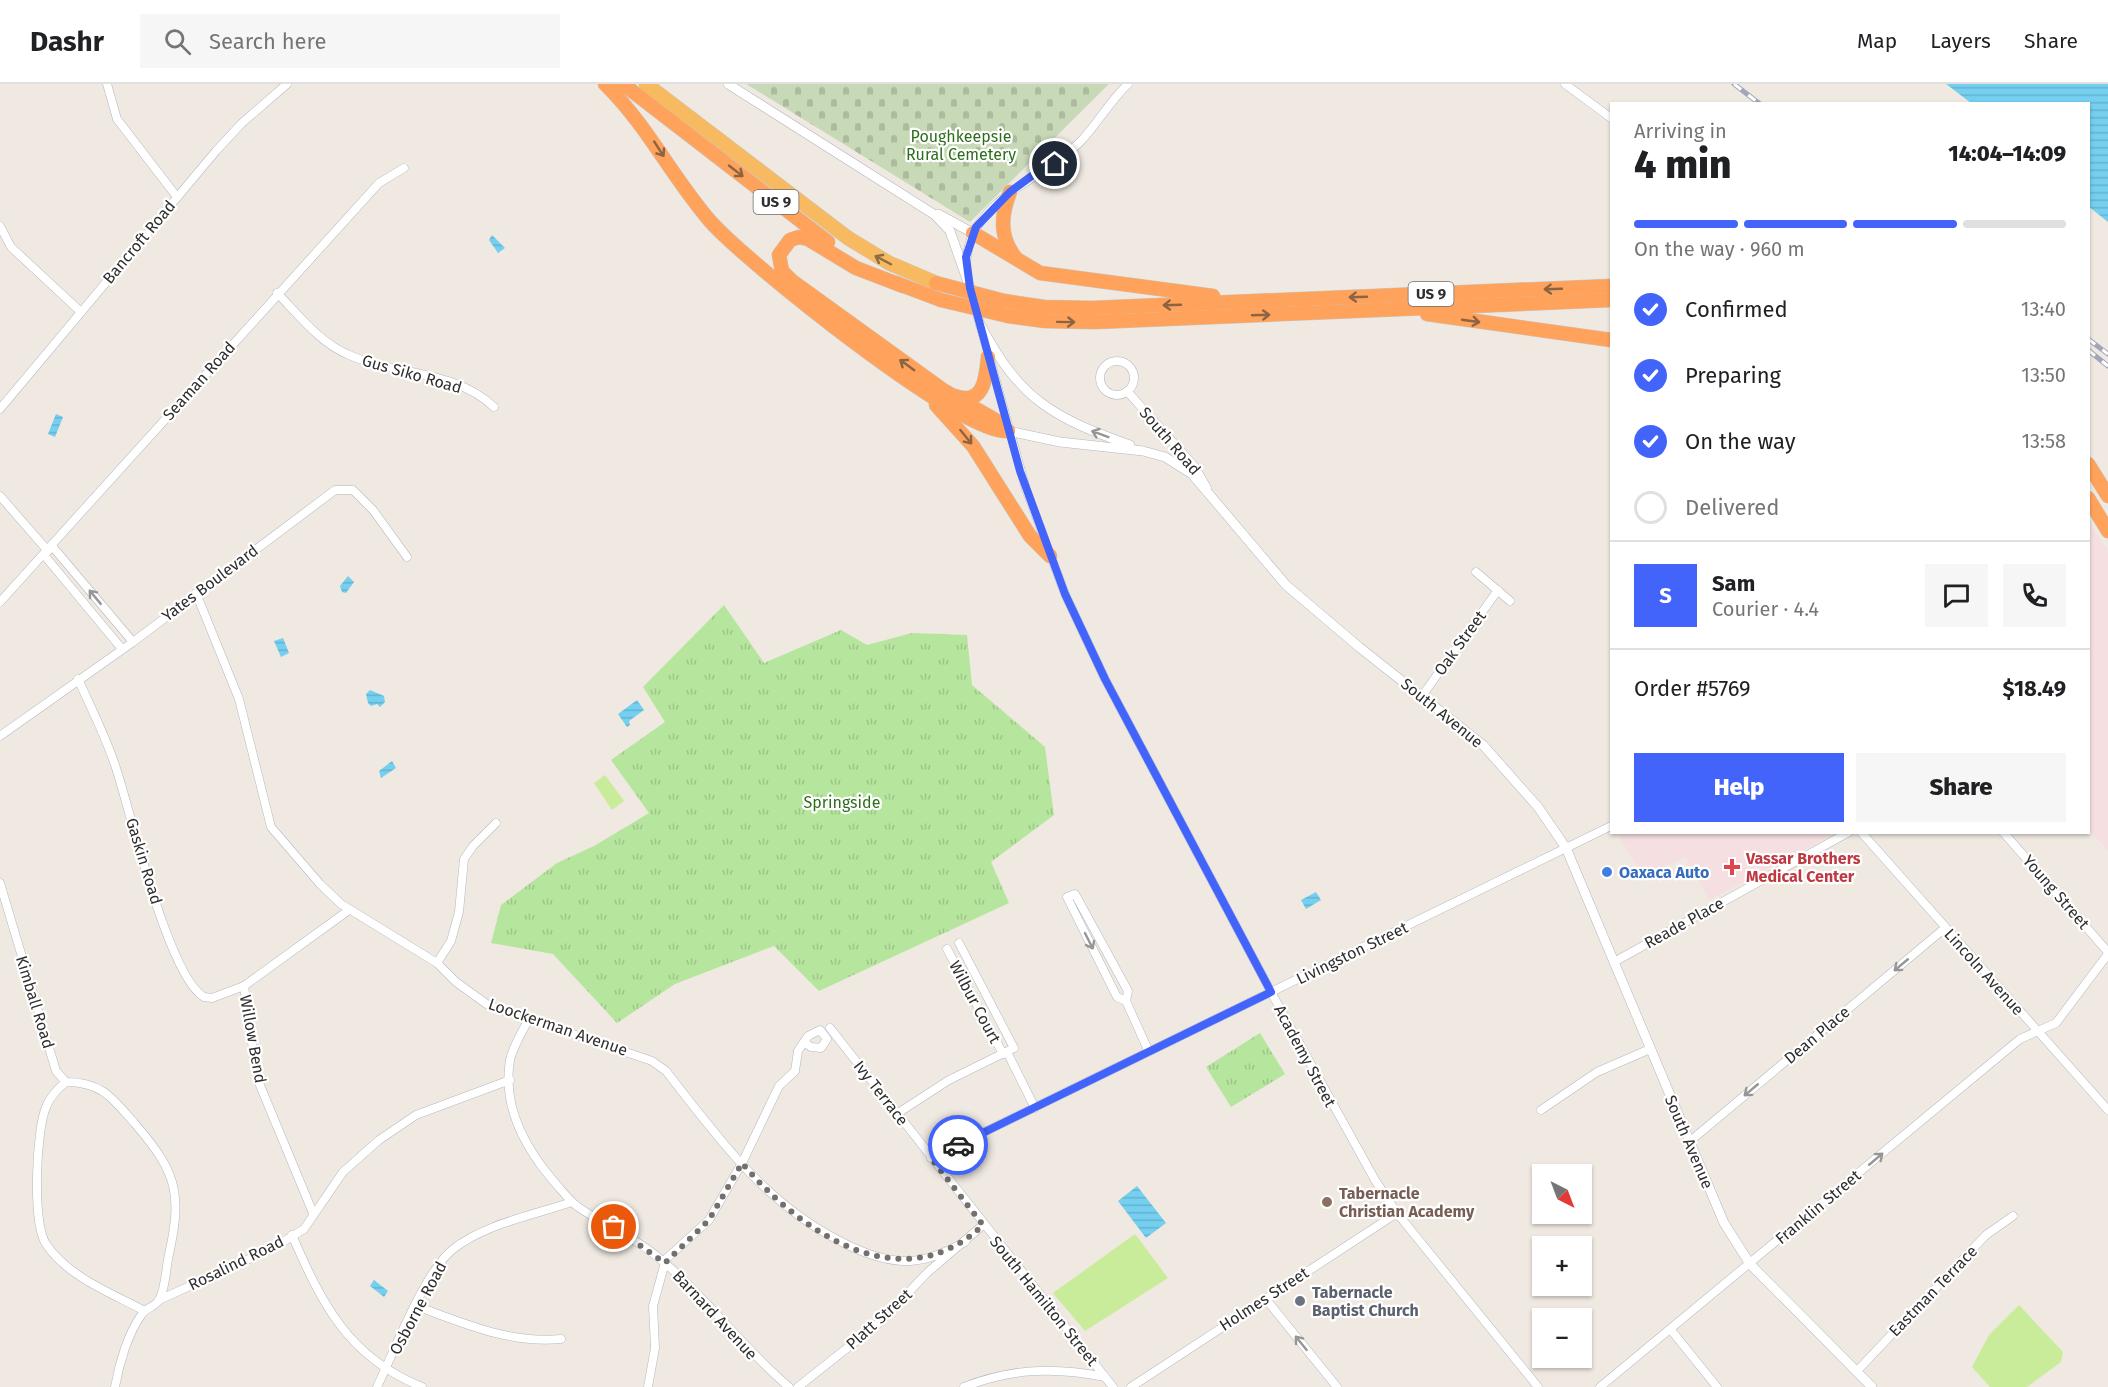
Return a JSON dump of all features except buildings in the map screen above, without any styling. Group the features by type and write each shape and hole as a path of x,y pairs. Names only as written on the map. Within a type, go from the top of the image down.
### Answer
{"highway":[{"path":"605,84 634,115 694,202 732,245 769,277 910,381 974,421 996,431 1008,431"},
{"name":"US 9","path":"623,84 832,244 903,286 941,300 1008,316 1045,321 1095,322 1610,300"},
{"name":"US 9","path":"646,84 848,238 889,263 936,284 1004,301 1044,307 1076,308 1610,286"},
{"path":"1010,192 1003,213 1003,230 1008,247 1022,265"},
{"path":"973,233 1022,265 1046,275 1251,301"},
{"path":"903,286 855,268 804,238 790,240 779,255 780,267 789,279 943,390 999,422 1008,431"},
{"path":"1392,309 1610,340"},
{"path":"943,390 960,398 975,396 984,386 988,357"},
{"path":"910,381 967,437 987,465 1030,536 1050,556"},
{"path":"2090,467 2108,496"},
{"path":"2090,501 2108,531"}],"street":[{"path":"107,84 117,119 177,197"},
{"name":"Bancroft Road","path":"0,409 177,197 242,123 286,84"},
{"path":"728,84 927,209 973,233"},
{"path":"970,288 966,257 973,233 1010,192 1033,175 1055,164 1082,140 1100,113 1128,84"},
{"path":"1565,84 1610,117"},
{"name":"Seaman Road","path":"0,602 378,183 404,168"},
{"path":"927,209 950,231 970,288 1008,431"},
{"path":"0,226 11,247 81,312"},
{"name":"Gus Siko Road","path":"277,293 321,338 345,354 457,383 484,397 494,407"},
{"path":"980,324 1011,375 1046,409 1072,424 1155,454"},
{"name":"South Road","path":"1118,361 1130,367 1133,381 1127,391 1115,394 1104,389 1100,376 1106,365 1118,361"},
{"name":"South Road","path":"1127,391 1195,467 1209,493"},
{"name":"South Avenue","path":"1008,431 1053,441 1130,448 1155,454 1184,468 1209,493 1286,585 1340,632 1483,745 1538,807 1566,848 1724,1223 1750,1264 1872,1387"},
{"name":"Academy Street","path":"1008,431 1050,556 1065,594 1105,679 1354,1146 1397,1213 1538,1387"},
{"name":"Yates Boulevard","path":"0,736 133,642 318,501 344,488 352,490 362,499 407,557"},
{"path":"0,496 133,642"},
{"path":"48,551 122,649"},
{"path":"1476,572 1510,601"},
{"name":"Oak Street","path":"1422,696 1498,590"},
{"name":"Loockerman Avenue","path":"196,593 239,699 271,827 320,884 349,910 437,963 481,1001 652,1061 666,1071 766,1191 788,1210 816,1229 871,1255 911,1261 936,1256 965,1242"},
{"name":"Gaskin Road","path":"78,680 109,749 160,916 186,979 204,997 212,998 244,986"},
{"path":"437,963 451,941 462,898 461,876 464,859 496,822"},
{"name":"Livingston Street","path":"931,1158 1610,826"},
{"name":"Reade Place","path":"1614,962 1845,834"},
{"name":"Lincoln Avenue","path":"1863,834 2108,1110"},
{"name":"Young Street","path":"2005,834 2108,953"},
{"name":"Kimball Road","path":"0,883 56,1071 66,1082"},
{"path":"1126,1000 1117,997 1067,897 1075,894 1128,991 1126,1000 1149,1052"},
{"name":"Willow Bend","path":"313,1213 257,1078 244,986 349,910"},
{"name":"Dean Place","path":"1689,1142 1946,928"},
{"name":"Wilbur Court","path":"959,944 1035,1108"},
{"name":"Wilbur Court","path":"947,949 1008,1051"},
{"name":"Franklin Street","path":"1600,1387 2020,1039 2056,1023 2108,953"},
{"name":"Barnard Avenue","path":"529,1018 510,1059 512,1106 521,1136 547,1174 572,1202 632,1237 665,1263 690,1286 756,1359 789,1387"},
{"name":"Ivy Terrace","path":"830,1028 931,1158"},
{"path":"648,1387 655,1348 653,1306 665,1263 709,1220 742,1163 779,1086 795,1071 798,1051 804,1042"},
{"path":"1541,1110 1597,1072 1650,1049"},
{"path":"898,1113 949,1080 1008,1051"},
{"name":"Rosalind Road","path":"144,1311 159,1300 273,1248 304,1229 313,1213 349,1166 379,1140 416,1114 510,1080"},
{"path":"116,1387 130,1340 144,1311 82,1277 63,1263 42,1238 39,1224 37,1156 41,1124 46,1107 56,1091 66,1082 92,1085 102,1089 142,1132 167,1165 176,1193 176,1214 159,1300"},
{"name":"South Hamilton Street","path":"931,1158 1113,1387"},
{"name":"Osborne Road","path":"378,1387 416,1306 442,1259 454,1248 485,1232 572,1202"},
{"name":"Holmes Street","path":"1131,1387 1397,1213"},
{"name":"Eastman Terrace","path":"1857,1371 1986,1235 2013,1216"},
{"name":"Platt Street","path":"798,1387 880,1322 928,1272 983,1225"},
{"path":"292,1235 312,1282 326,1305 368,1357 386,1370 422,1387"},
{"path":"1265,1298 1337,1387"},
{"path":"416,1306 491,1333 536,1341 561,1339"},
{"path":"1671,1330 1717,1387"},
{"path":"964,1387 989,1377 1024,1370 1057,1369 1105,1377"}],"shaded area":[{"path":"2090,524 2108,551 2108,851 2090,830"},
{"name":"Vassar Brothers Medical Center","path":"1834,834 1709,900 1686,857 1644,877 1618,835"}],"green space":[{"name":"Poughkeepsie Rural Cemetery","path":"746,84 1109,84 970,222"},
{"name":"Springside","path":"724,605 764,663 841,630 867,645 912,633 967,635 972,685 1045,747 1054,815 991,862 1009,903 819,991 774,946 675,984 617,1023 553,954 491,943 501,905 557,863 594,846 649,813 611,760 665,722 643,687"},
{"path":"605,775 624,801 612,810 594,783"},
{"path":"1260,1033 1285,1074 1231,1107 1206,1067"},
{"path":"1135,1234 1168,1278 1085,1331 1053,1293"},
{"path":"2019,1305 2063,1352 2061,1362 2027,1387 1990,1387 1972,1367 1989,1335"}],"water":[{"path":"1946,84 2108,84 2108,222 2090,208 2090,102 1970,102"},
{"path":"492,235 505,248 498,253 489,240"},
{"path":"56,414 63,417 55,437 48,434"},
{"path":"348,576 354,582 346,593 342,592 340,586"},
{"path":"283,638 289,653 281,657 274,641"},
{"path":"370,690 384,696 385,702 380,707 377,704 371,706 368,703 366,694"},
{"path":"637,700 644,710 629,721 630,725 627,727 618,714"},
{"path":"392,761 396,768 381,778 379,771"},
{"path":"1316,892 1321,900 1306,909 1301,900"},
{"path":"1137,1186 1166,1223 1146,1238 1118,1201"},
{"path":"374,1280 388,1291 384,1297 370,1286"}],"railway":[{"path":"1734,84 1757,102"},
{"path":"2090,340 2108,354"},
{"path":"2090,352 2108,366"}],"way so far":[{"path":"614,1227 632,1237 665,1263 666,1259 709,1220 742,1163 766,1191 788,1210 816,1229 849,1246 871,1255 893,1260 911,1261 936,1256 965,1242 983,1225 931,1158 958,1145"}],"place":[{"name":"Vassar Brothers Medical Center","path":"1732,867"},
{"name":"Oaxaca Auto","path":"1607,872"},
{"name":"Tabernacle Christian Academy","path":"1327,1202"},
{"name":"Tabernacle Baptist Church","path":"1300,1301"}],"route":[{"path":"958,1145 1271,992 1105,679 1065,594 1020,471 970,288 966,257 976,227 1010,192 1033,175 1055,164"}]}
